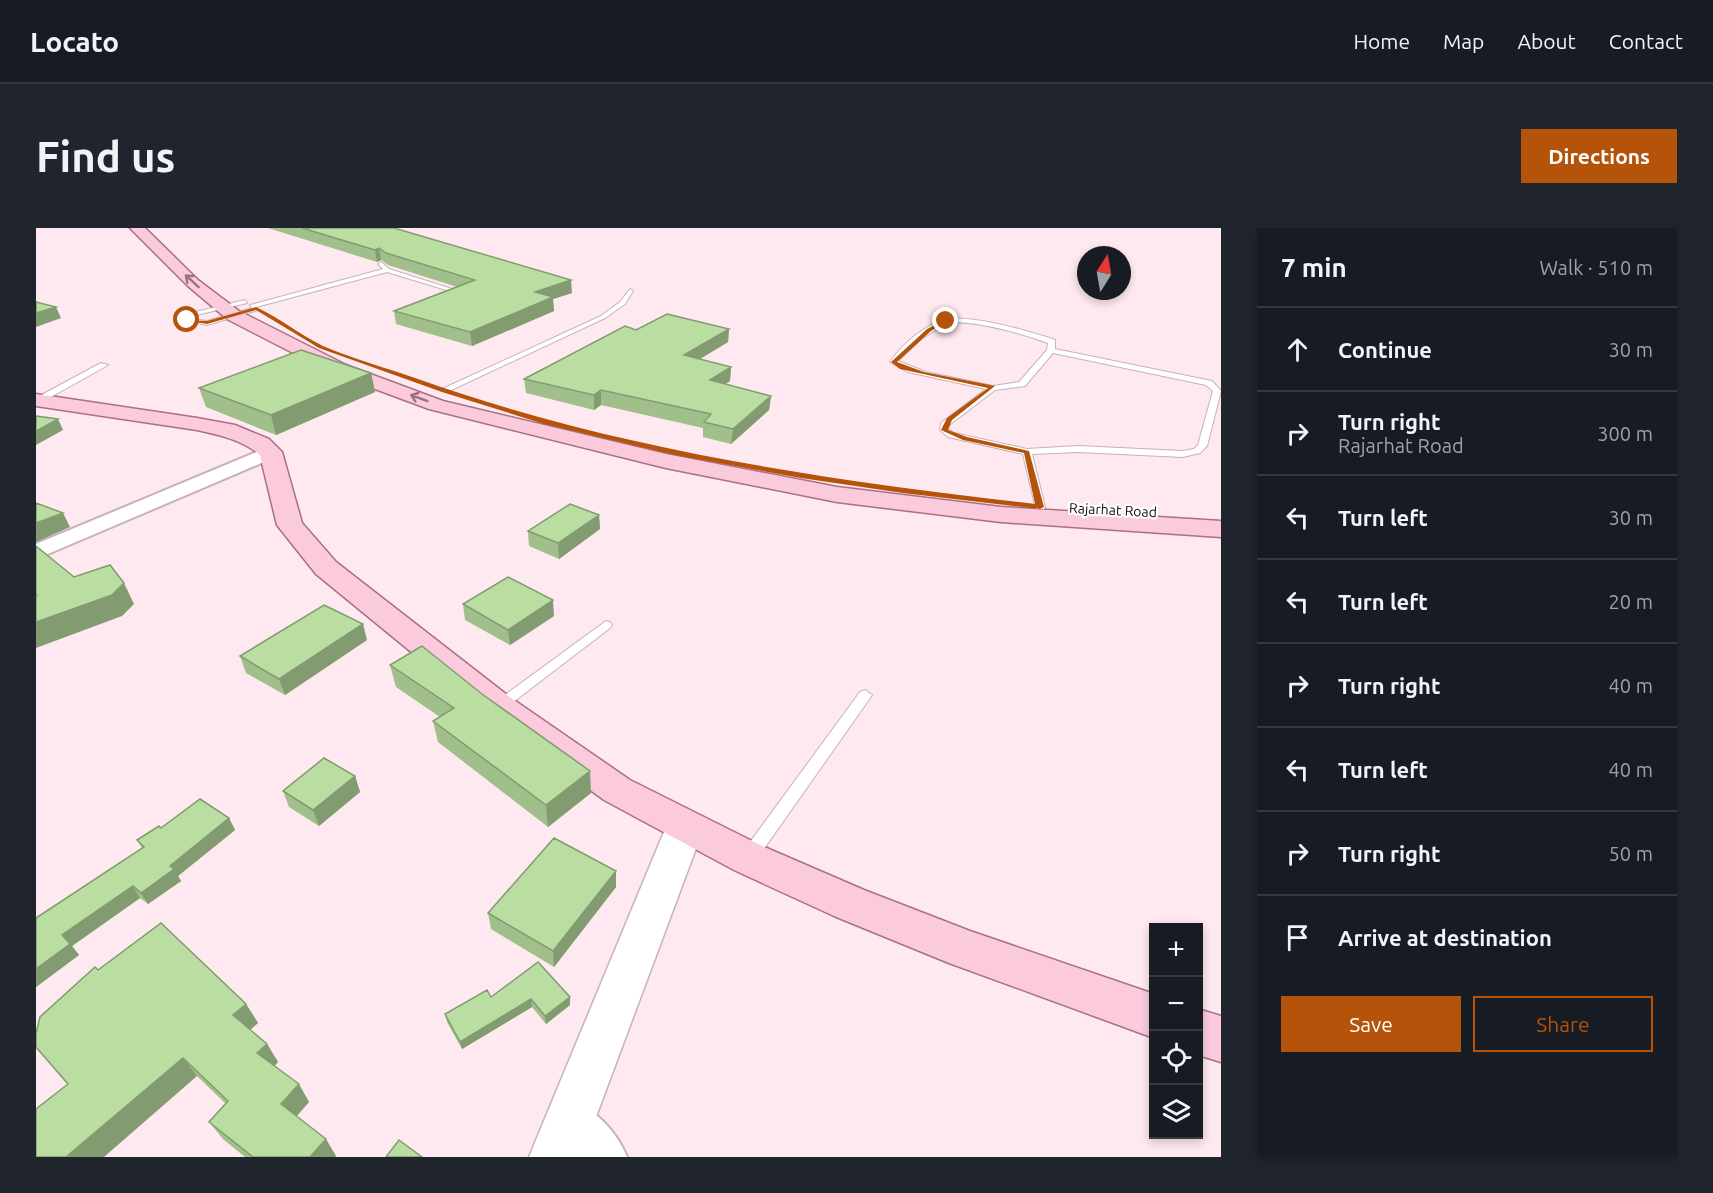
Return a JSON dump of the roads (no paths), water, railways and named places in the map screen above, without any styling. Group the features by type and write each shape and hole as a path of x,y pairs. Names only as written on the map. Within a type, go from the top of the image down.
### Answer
{"main road":[{"path":"137,228 241,308 316,359 436,405 693,468 785,486 909,504 1080,521 1221,529"},
{"path":"166,228 187,248"},
{"name":"Rajarhat Road","path":"212,271 241,308 321,347 546,423 675,453 891,489 1040,507 1221,515"},
{"path":"37,400 227,430 248,437 271,452 290,525 304,545 326,568 499,706 617,790 748,858 859,908 1149,1014"},
{"path":"1203,1034 1221,1039"}],"street":[{"path":"36,552 271,452"},
{"path":"604,1157 563,1139 685,827"}],"lane":[{"path":"381,264 387,270 467,295"},
{"path":"241,308 387,270"},
{"path":"444,390 603,317 623,303 630,291"},
{"path":"952,320 1052,342 1051,350 1022,384 993,388 902,368 894,362 929,330 952,320"},
{"path":"993,388 949,419 944,430 966,439 1027,452 1078,449 1183,454 1197,451 1202,446 1217,391 1209,383 1051,350"},
{"path":"37,400 104,365"},
{"path":"1027,452 1040,507"},
{"path":"499,706 606,625"},
{"path":"748,858 865,695"}]}
